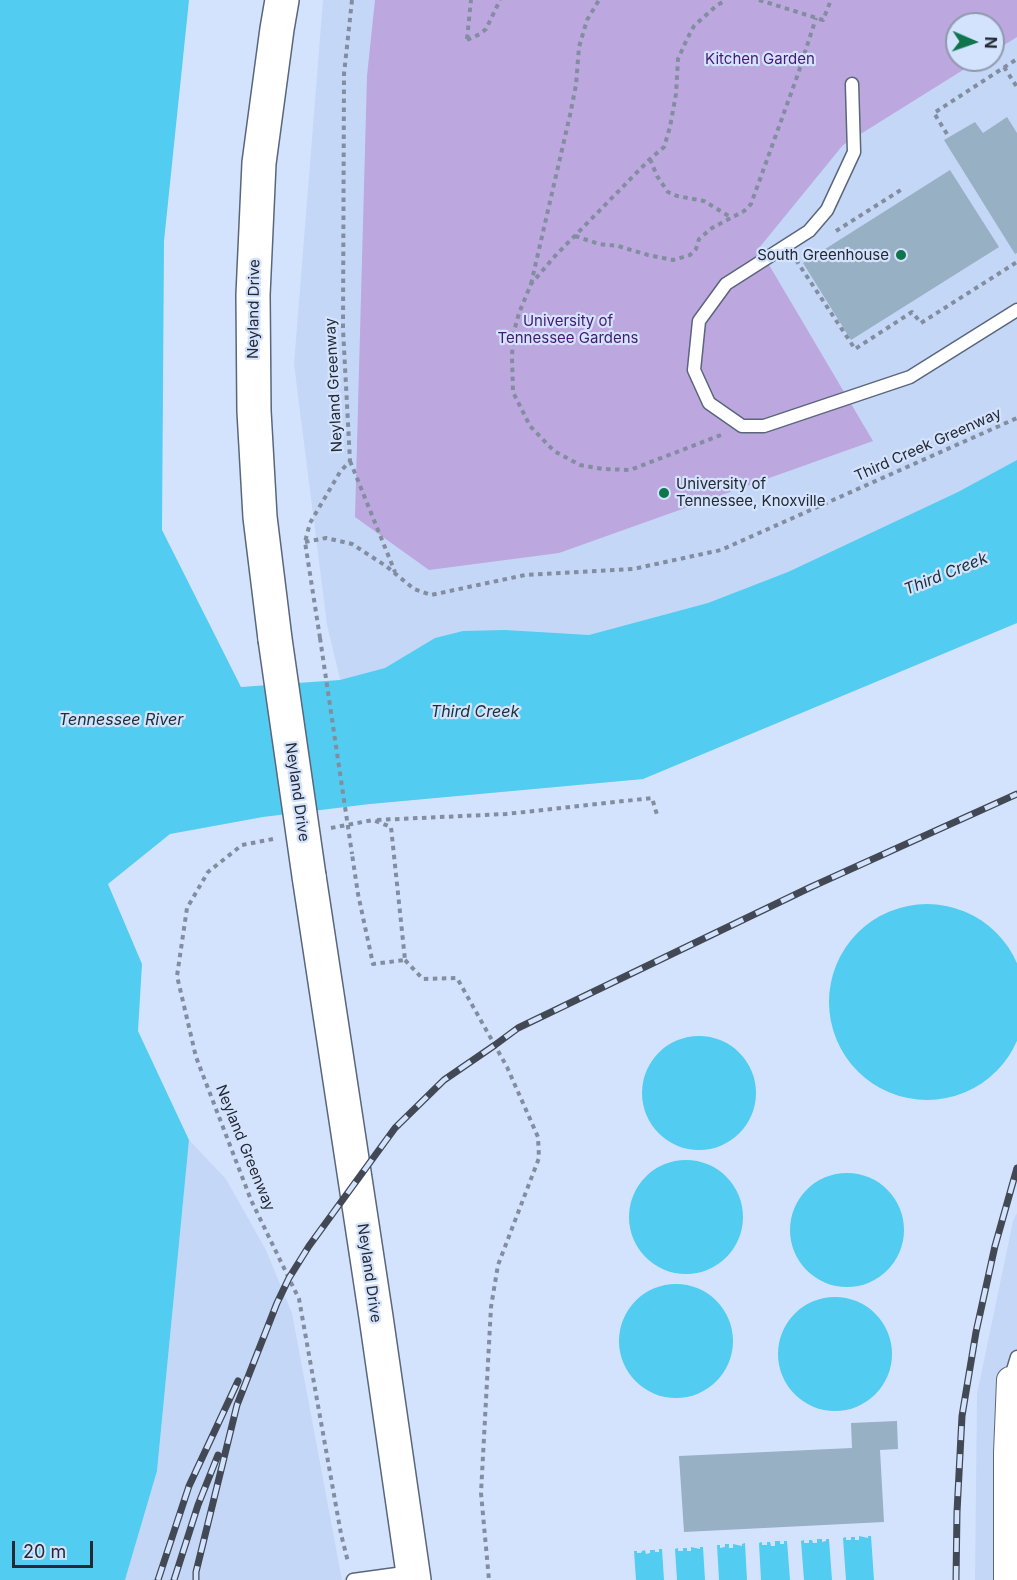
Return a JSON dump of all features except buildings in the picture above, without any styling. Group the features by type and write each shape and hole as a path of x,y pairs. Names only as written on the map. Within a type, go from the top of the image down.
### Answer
{"main road":[{"name":"Neyland Drive","path":"282,0 259,164 253,294 254,411 260,517 309,876 413,1576"}],"street":[{"path":"1007,1580 1007,1454 1014,1368"}],"lane":[{"path":"852,84 854,152 827,210 809,231 726,284 699,321 694,369 709,403 742,426 764,426 910,377 1017,310"},
{"path":"351,1574 413,1576"}],"path":[{"name":"Neyland Greenway","path":"352,0 344,74 342,329 350,461 340,472 310,523 305,542 358,894 373,964 405,960"},
{"path":"471,0 467,40 486,29 500,0"},
{"path":"599,0 587,20 579,47 576,85 570,115 531,285 519,313 513,335 513,392 530,426 554,450 580,465 603,469 630,470 742,426"},
{"path":"531,285 555,256 664,147 676,94 678,59 694,26 726,0"},
{"path":"759,0 823,20 831,0"},
{"path":"575,236 599,244 618,246 673,260 690,255 696,249 699,239 712,228 744,212 751,204 816,18"},
{"path":"1005,69 1017,87"},
{"path":"947,134 934,113 996,72"},
{"path":"650,159 657,176 668,192 704,201 732,218"},
{"path":"834,232 904,188"},
{"path":"795,258 855,349 912,312 921,323 1017,262"},
{"name":"Third Creek Greenway","path":"305,542 326,538 352,544 396,573 414,589 431,595 525,574 633,569 722,550 1017,418"},
{"path":"350,461 396,573"},
{"path":"330,828 374,820 506,814 652,798 658,818"},
{"path":"374,820 391,827 405,960 423,979 458,978 507,1067 538,1137 539,1158 498,1265 491,1307 481,1493 489,1580"},
{"name":"Neyland Greenway","path":"275,838 242,845 208,872 188,908 177,976 196,1057 204,1079 250,1200 299,1299 339,1523 351,1574"}],"shaded area":[{"name":"University of Tennessee, Knoxville","path":"323,0 1017,0 1017,623 643,779 370,804 327,625 294,364"},
{"path":"189,1140 226,1179 266,1250 292,1313 342,1580 125,1580 157,1471"},
{"path":"1017,1213 1017,1580 975,1580 977,1394 1013,1221"}],"green space":[{"name":"University of Tennessee Gardens","path":"375,0 1017,0 1017,37 1005,44 1005,12 945,12 945,72 960,72 843,145 759,248 873,441 559,553 429,570 355,517 367,76"}],"water":[{"name":"Tennessee River","path":"0,0 189,0 164,241 162,530 241,687 340,680 385,668 435,638 463,631 505,630 589,635 708,603 788,572 958,492 1017,460 1017,623 643,779 370,804 263,817 170,834 108,884 142,964 138,1031 189,1140 157,1471 125,1580 0,1580"},
{"path":"917,904 937,904 973,915 982,920 1003,940 1018,964 1025,992 1025,1012 1018,1040 1009,1057 989,1078 965,1093 937,1100 917,1100 889,1093 872,1084 845,1057 833,1030 829,1012 829,992 836,964 845,947 872,920 899,908"},
{"path":"699,1036 721,1040 739,1053 752,1071 756,1093 752,1115 739,1133 721,1146 699,1150 677,1146 659,1133 646,1115 642,1093 646,1071 659,1053 677,1040"},
{"path":"686,1160 708,1164 726,1177 739,1195 743,1217 739,1239 726,1257 708,1270 686,1274 664,1270 646,1257 633,1239 629,1217 633,1195 646,1177 664,1164"},
{"path":"847,1173 869,1177 887,1190 900,1208 904,1230 900,1252 887,1270 869,1283 847,1287 825,1283 807,1270 794,1252 790,1230 794,1208 807,1190 825,1177"},
{"path":"676,1284 698,1288 716,1301 729,1319 733,1341 729,1363 716,1381 698,1394 676,1398 654,1394 636,1381 623,1363 619,1341 623,1319 636,1301 654,1288"},
{"path":"835,1297 857,1301 875,1314 888,1332 892,1354 888,1376 875,1394 857,1407 835,1411 813,1407 795,1394 782,1376 778,1354 782,1332 795,1314 813,1301"},
{"path":"859,1536 868,1538 871,1536 874,1580 846,1580 843,1538 851,1540 851,1537 855,1537 855,1540 859,1540"},
{"path":"817,1539 822,1539 822,1542 829,1539 832,1580 804,1580 801,1541 809,1543 809,1540 812,1540 813,1543 817,1543"},
{"path":"775,1541 784,1544 784,1541 787,1541 790,1580 761,1580 759,1543 767,1545 767,1542 770,1542 771,1546 775,1546"},
{"path":"745,1543 747,1580 719,1580 717,1545 720,1545 720,1548 729,1544 729,1548 733,1548 733,1544 742,1546"},
{"path":"691,1547 700,1549 703,1547 705,1580 677,1580 675,1549 683,1551 683,1548 687,1548 687,1551 691,1551"},
{"path":"659,1549 662,1549 664,1580 636,1580 634,1551 641,1553 645,1550 646,1554 650,1553 650,1550 659,1552"}],"railway":[{"path":"196,1580 196,1572 237,1405 289,1278 309,1246 395,1128 444,1080 518,1028 811,887 1017,794"},
{"path":"956,1580 962,1416 976,1332 995,1246 1017,1168"},
{"path":"158,1580 189,1486 238,1381"},
{"path":"174,1580 198,1505 218,1455"}],"place":[{"name":"South Greenhouse","path":"901,255"},
{"name":"University of Tennessee, Knoxville","path":"664,493"}],"park label":[{"name":"Kitchen Garden","path":"760,59"}],"water label":[{"name":"Third Creek","path":"946,574"},
{"name":"Third Creek","path":"475,712"}]}
